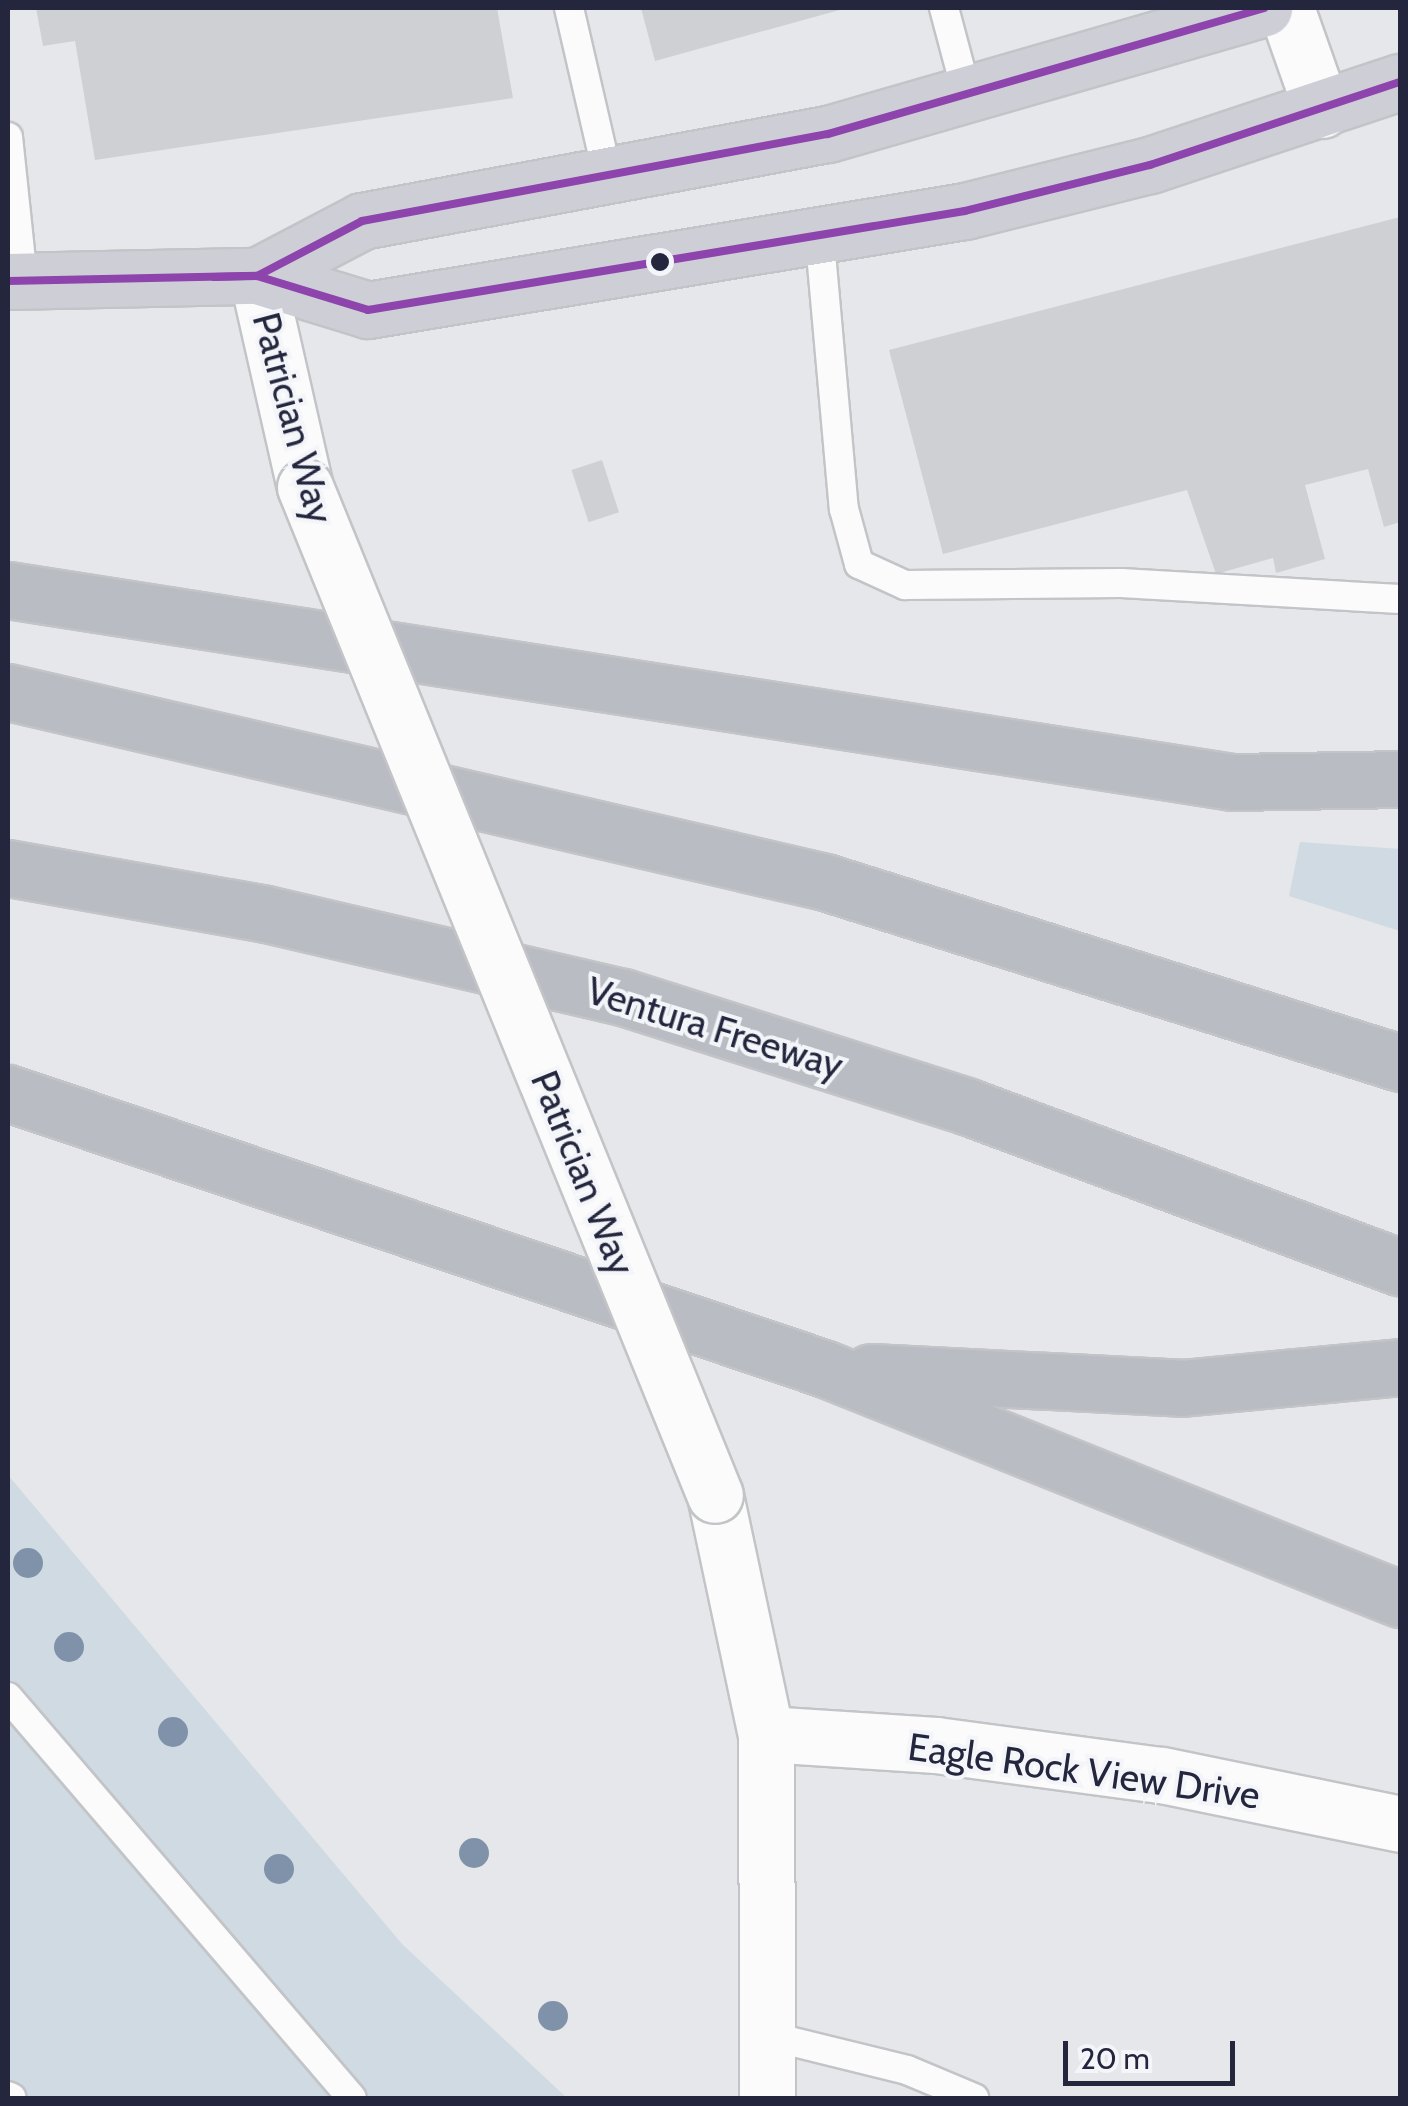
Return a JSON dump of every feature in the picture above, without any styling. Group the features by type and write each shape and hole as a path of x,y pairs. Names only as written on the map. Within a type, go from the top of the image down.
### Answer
{"highway":[{"path":"8,590 1233,782 1400,779"},
{"path":"8,692 825,882 1400,1063"},
{"name":"Ventura Freeway","path":"8,868 266,914 623,997 966,1106 1400,1267"},
{"path":"8,1093 823,1368 1400,1599"},
{"path":"823,1368 1182,1388 1400,1367"}],"main road":[{"path":"257,276 362,220 608,177 968,98 1264,8"},
{"path":"15,280 257,276 368,310 820,242 1150,165 1400,82"}],"street":[{"path":"1286,8 1322,110"},
{"name":"Patrician Way","path":"257,276 305,487 714,1496 766,1734 767,2098"},
{"name":"Eagle Rock View Drive","path":"766,1734 1162,1775 1400,1824"}],"lane":[{"path":"569,8 608,177"},
{"path":"944,8 968,98"},
{"path":"8,136 15,280"},
{"path":"820,242 844,508 859,564 905,585 1121,583 1400,599"},
{"path":"8,1697 352,2098"},
{"path":"764,2035 908,2070 974,2098"}],"shaded area":[{"path":"1300,842 1400,849 1400,931 1289,896"},
{"path":"8,1475 402,1944 567,2098 8,2098"}],"building":[{"path":"36,8 497,8 513,98 95,160 75,41 43,46"},
{"path":"641,8 843,8 843,9 655,61"},
{"path":"1400,217 1400,522 1384,527 1368,469 1305,485 1325,559 1276,573 1273,558 1216,574 1187,490 943,554 889,350"},
{"path":"602,460 619,512 589,522 572,470"}],"transit line":[{"path":"214,277 257,276 362,221 828,134 1264,8"},
{"path":"8,281 257,276 368,310 965,211 1150,165 1400,82"}]}
